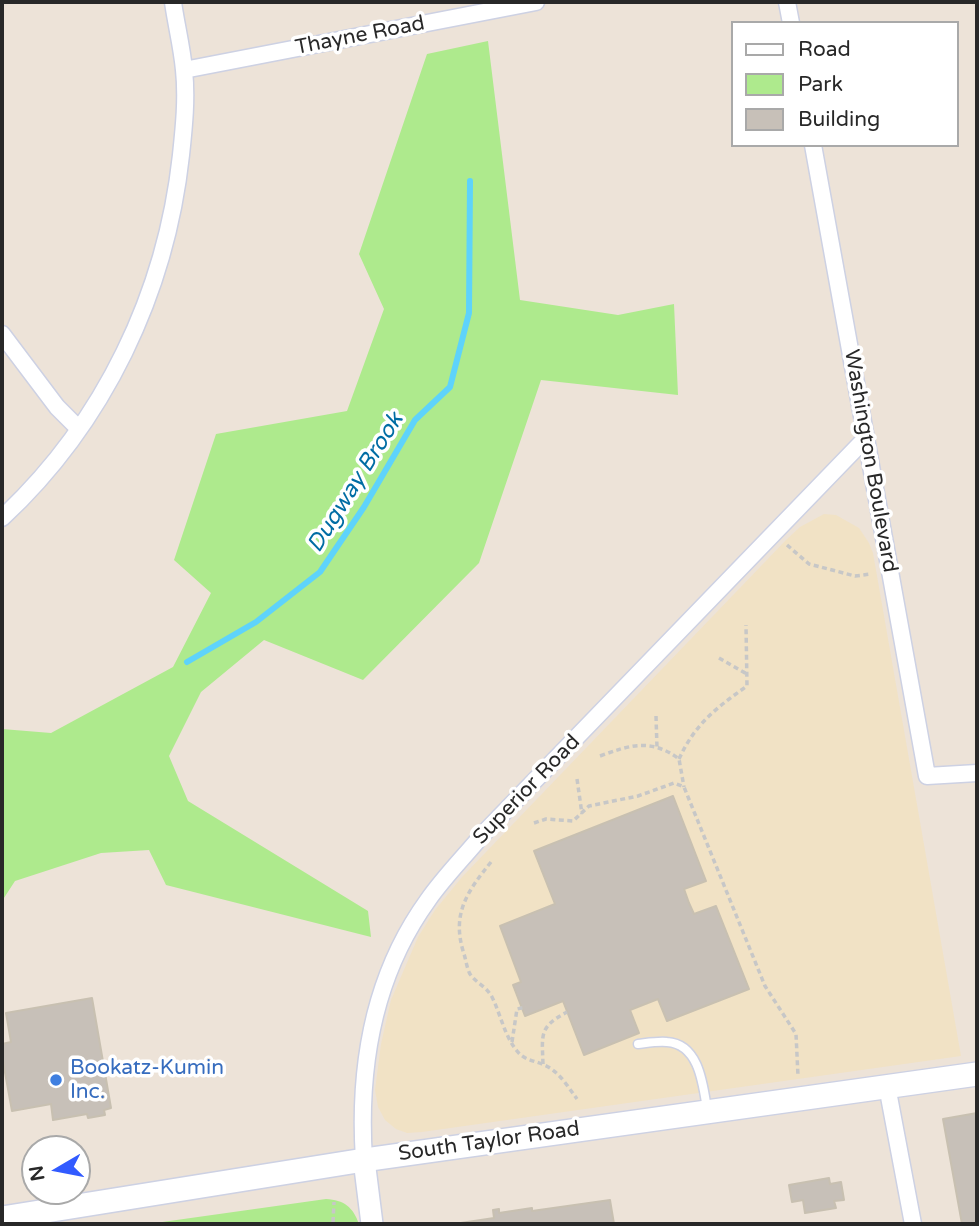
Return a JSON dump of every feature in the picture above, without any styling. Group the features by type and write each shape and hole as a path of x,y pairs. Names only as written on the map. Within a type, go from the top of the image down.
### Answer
{"main road":[{"name":"South Taylor Road","path":"2,1218 364,1160 977,1074"}],"street":[{"path":"2,518 26,495 79,429 114,373 135,331 157,276 171,226 184,125 184,70 173,2"},
{"name":"Thayne Road","path":"184,70 536,2"},
{"path":"787,2 791,21"},
{"name":"Washington Boulevard","path":"813,147 927,776 977,773"},
{"path":"2,334 57,407 79,429"},
{"name":"Superior Road","path":"372,1224 361,1119 363,1088 382,988 410,926 429,898 483,834 865,439"},
{"path":"887,1086 913,1224"}],"lane":[{"path":"638,1044 669,1042 687,1050 700,1069 708,1112"}],"path":[{"path":"787,545 809,564 855,576 877,573"},
{"path":"746,625 747,686 711,711 687,740 679,760 684,787 765,986 796,1034 798,1076"},
{"path":"719,658 747,674"},
{"path":"656,716 657,748"},
{"path":"600,756 628,746 665,749 679,760"},
{"path":"577,779 582,814"},
{"path":"534,823 546,819 573,821 589,806 638,796 674,783 684,787"},
{"path":"491,862 469,890 460,913 462,947 471,975 486,986 517,1052 530,1062 543,1064 558,1074 577,1099"},
{"path":"512,1044 517,1009 526,1007"},
{"path":"543,1064 542,1032 551,1021 567,1012"},
{"path":"333,1222 334,1202"}],"shaded area":[{"path":"824,514 836,515 859,528 873,553 961,1056 422,1132 407,1133 396,1129 385,1120 378,1107 375,1090 381,1044 391,1000 418,937 435,910 462,877 786,540 800,527"}],"green space":[{"path":"488,41 520,300 618,315 674,304 678,395 541,380 479,563 363,680 264,640 201,692 169,756 188,801 368,911 371,937 166,885 149,850 101,853 15,881 2,901 2,729 51,733 173,667 211,593 174,560 216,434 347,411 384,309 359,254 427,54"},
{"path":"326,1199 347,1205 359,1224 148,1224"}],"building":[{"path":"673,796 706,881 684,889 689,903 694,914 716,906 749,989 667,1021 658,999 630,1010 639,1033 584,1055 563,1001 525,1016 513,985 521,982 500,926 555,904 534,851"},
{"name":"Bookatz-Kumin Inc.","path":"92,998 111,1108 104,1110 105,1115 88,1118 87,1114 53,1120 51,1104 12,1111 2,1056 2,1044 11,1042 6,1013"},
{"path":"977,1113 977,1224 962,1224 943,1119"},
{"path":"829,1178 830,1184 841,1182 844,1200 834,1201 836,1208 805,1213 803,1200 792,1202 789,1185"},
{"path":"610,1200 614,1224 454,1224 494,1218 493,1210 499,1209 499,1213 532,1208 532,1211"}],"waterway":[{"name":"Dugway Brook","path":"187,662 256,622 320,572 364,507 415,420 450,387 469,313 470,181"}],"place":[{"name":"Bookatz-Kumin Inc.","path":"56,1080"}]}
